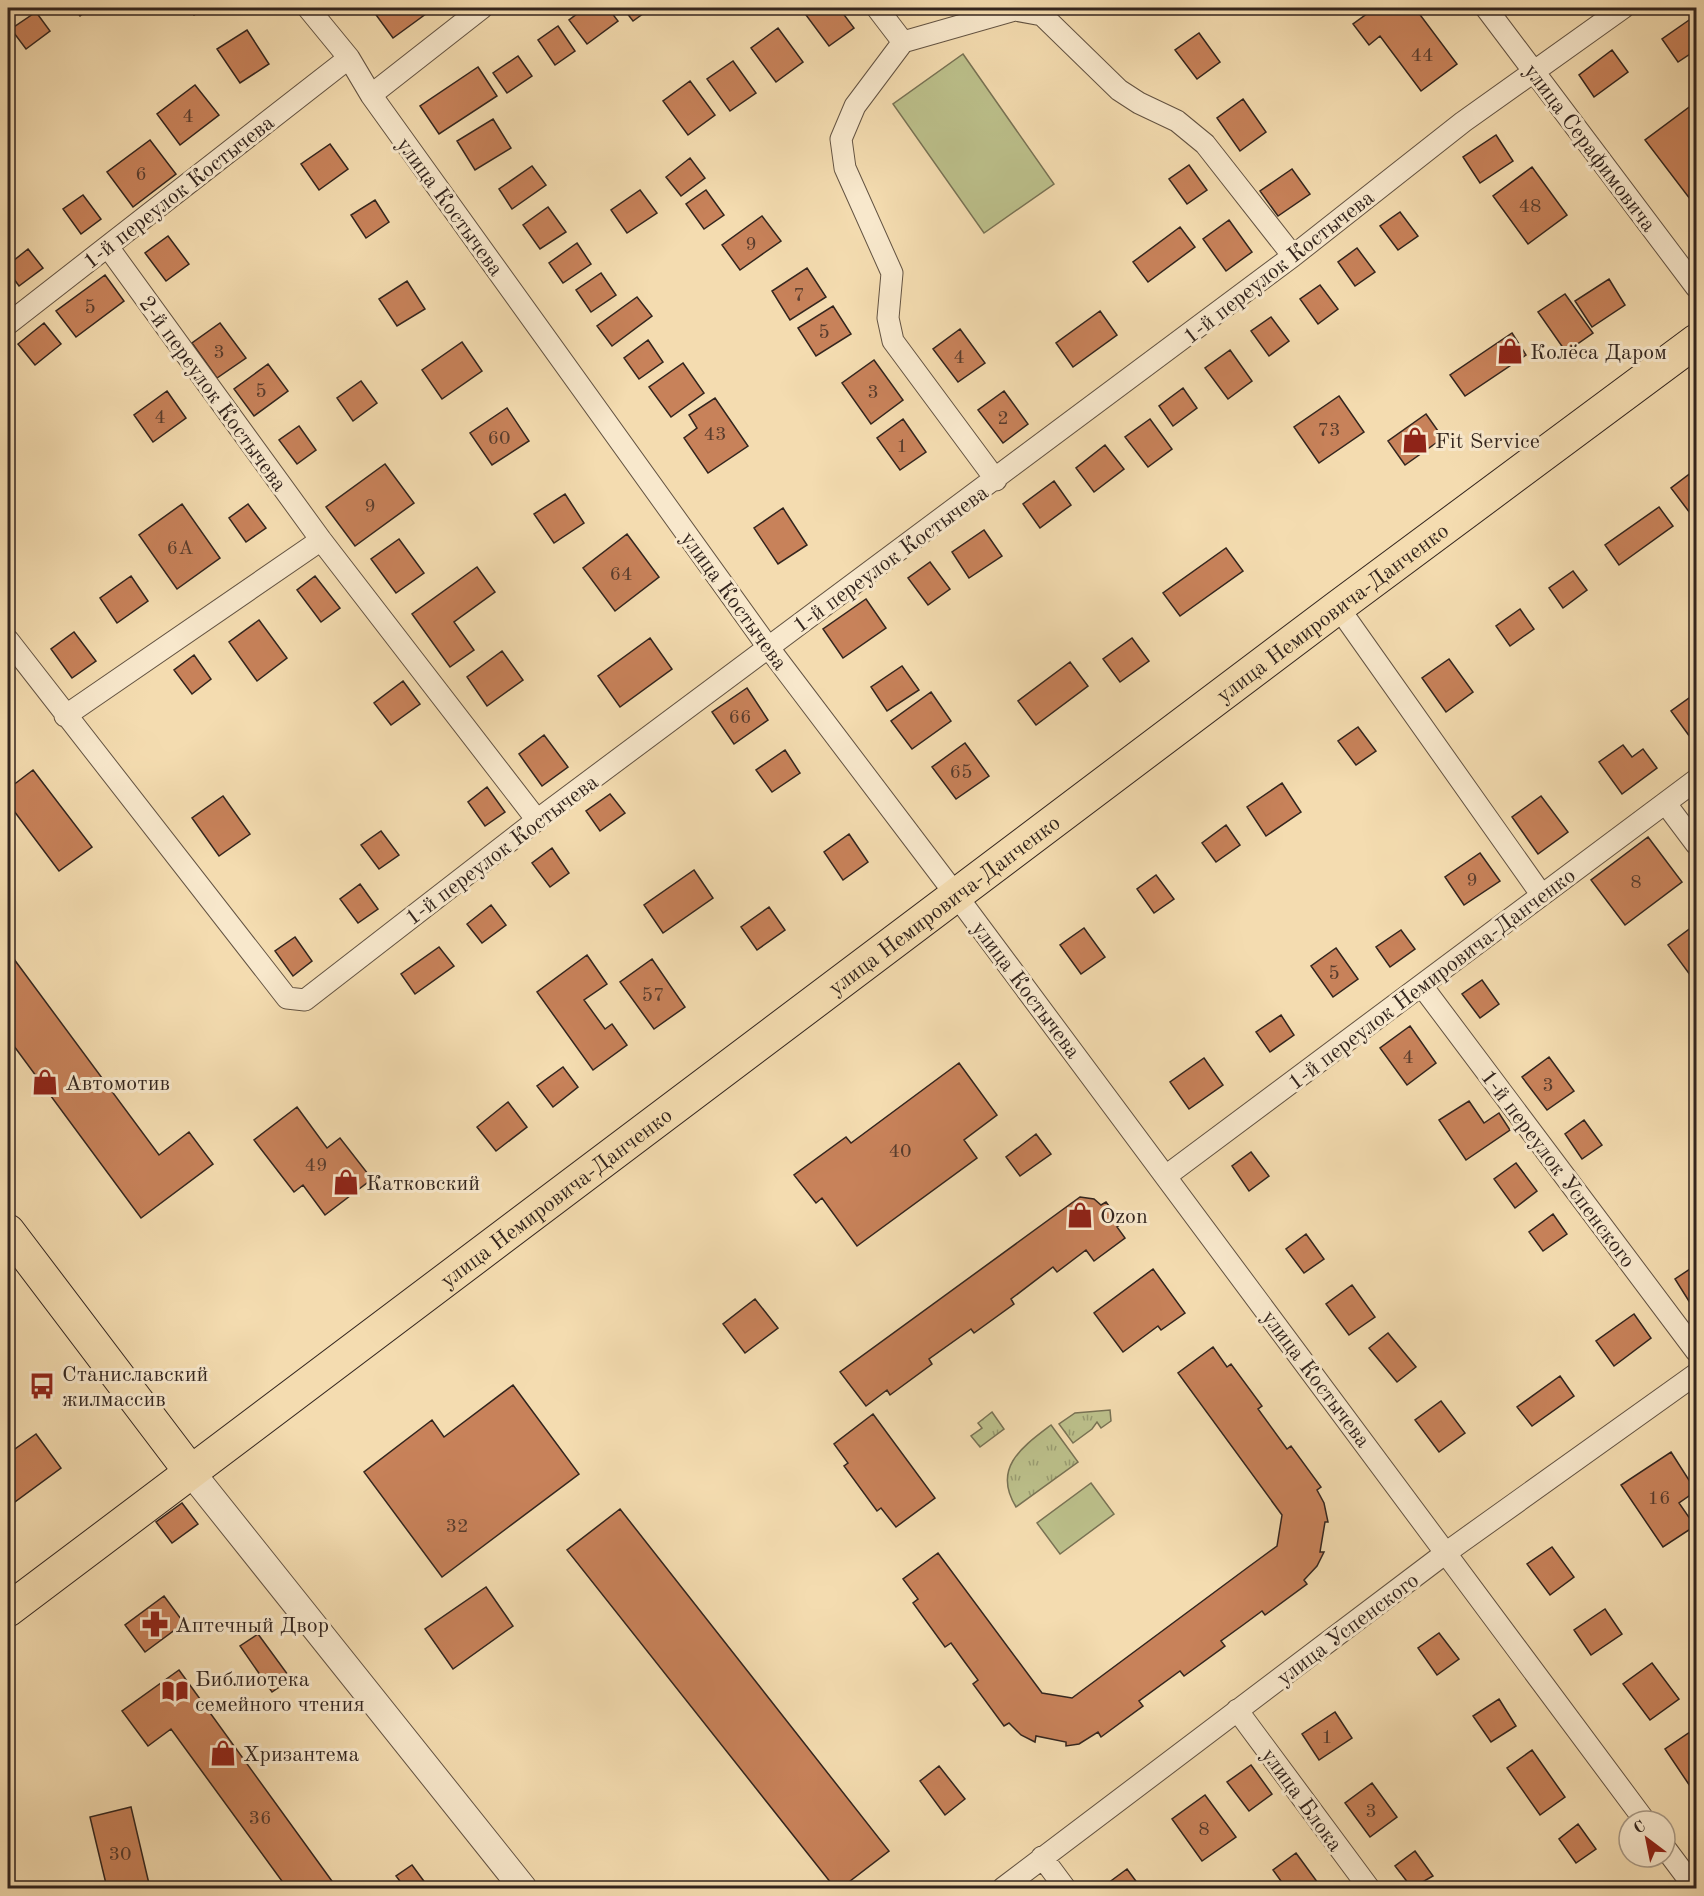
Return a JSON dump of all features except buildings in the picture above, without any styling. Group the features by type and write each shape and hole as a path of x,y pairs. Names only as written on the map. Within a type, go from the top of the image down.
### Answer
{"main road":[{"name":"улица Немировича-Данченко","path":"8,1610 1338,607 1696,341"},
{"path":"8,1231 190,1471"}],"street":[{"name":"улица Костычева","path":"308,8 349,58 371,94 768,647 1448,1552 1636,1809"},
{"path":"371,94 482,8"},
{"path":"877,8 903,42"},
{"name":"улица Серафимовича","path":"1486,8 1696,287"},
{"name":"1-й переулок Костычева","path":"8,640 286,998 305,1000 537,820 996,480 1293,256 1533,70 1623,8"},
{"path":"996,480 893,341 888,318 892,273 845,168 841,139 855,106 903,42 1015,10 1042,15 1119,90 1139,103 1177,121 1205,144 1293,256"},
{"name":"1-й переулок Костычева","path":"8,324 349,58"},
{"name":"2-й переулок Костычева","path":"108,247 321,540 537,820"},
{"path":"65,716 321,540"},
{"path":"1338,607 1541,894"},
{"name":"1-й переулок Немировича-Данченко","path":"1166,1176 1696,780"},
{"path":"1666,804 1696,844"},
{"name":"1-й переулок Успенского","path":"1422,986 1696,1351"},
{"name":"улица Успенского","path":"1003,1888 1448,1552 1696,1374"},
{"path":"190,1471 523,1888"},
{"name":"улица Блока","path":"1237,1710 1369,1888"},
{"path":"1042,1857 1065,1888"},
{"path":"1677,1863 1694,1885"}],"green space":[{"path":"963,54 1054,184 984,233 893,104"},
{"path":"1110,1410 1111,1421 1101,1428 1097,1422 1092,1429 1073,1443 1059,1424 1075,1413"},
{"path":"992,1412 1004,1429 980,1447 971,1436 982,1428 978,1423"},
{"path":"1051,1425 1078,1462 1016,1507 1009,1493 1007,1481 1009,1470 1021,1450"},
{"path":"1091,1483 1114,1514 1060,1554 1037,1523"}],"place":[{"name":"Колёса Даром","path":"1510,351"},
{"name":"Fit Service","path":"1415,440"},
{"name":"Автомотив","path":"45,1082"},
{"name":"Катковский","path":"346,1182"},
{"name":"Ozon","path":"1080,1215"},
{"name":"Станиславский жилмассив","path":"42,1386"},
{"name":"Аптечный Двор","path":"155,1624"},
{"name":"Библиотека семейного чтения","path":"175,1691"},
{"name":"Хризантема","path":"223,1753"}]}
